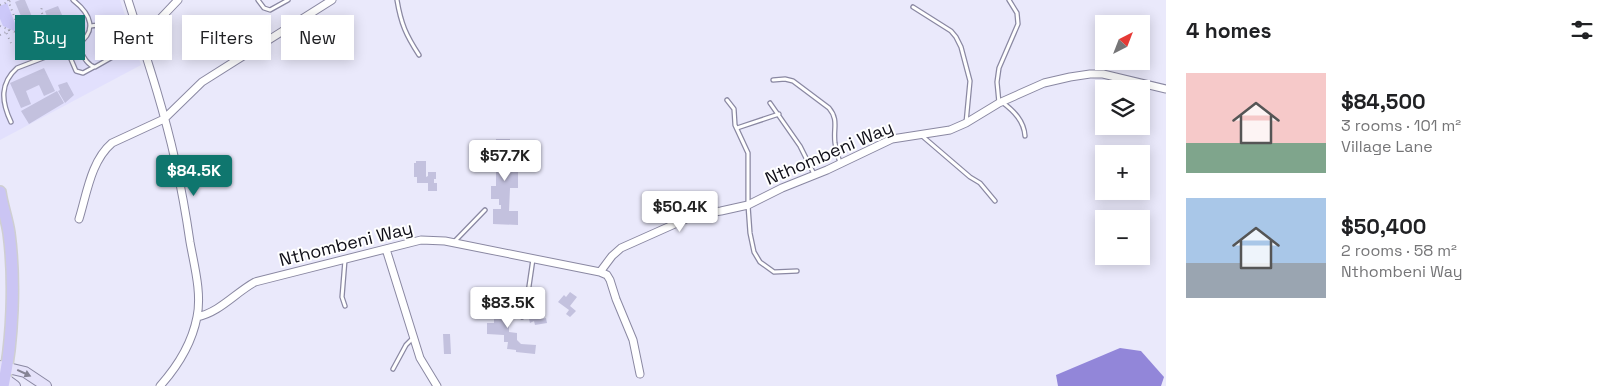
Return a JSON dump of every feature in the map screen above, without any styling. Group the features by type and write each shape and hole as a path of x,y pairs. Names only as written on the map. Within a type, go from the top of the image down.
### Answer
{"main road":[{"path":"0,192 6,217 12,267 12,309 3,374"},
{"path":"0,355 5,288 4,237 1,218 3,210"}],"street":[{"path":"128,0 133,15"},
{"path":"163,15 178,0"},
{"path":"308,15 332,0"},
{"path":"79,219 94,168 106,148 112,143 164,119 202,82 281,32"},
{"path":"147,60 175,159 197,289 197,317 185,350 178,363 160,386"},
{"name":"Nthombeni Way","path":"197,317 213,312 244,288 255,282 421,240 432,239 600,272 616,252 668,226 694,215 748,204 892,139 950,130 966,123 1000,102 1044,83 1070,77 1103,74 1166,89"},
{"path":"386,249 420,358 437,386"},
{"path":"600,272 610,280 633,340 640,374"},
{"path":"3,374 25,372 46,386"},
{"path":"3,374 15,386"}],"lane":[{"path":"73,0 88,16 91,26 85,39"},
{"path":"258,0 264,8 270,10 288,0"},
{"path":"397,0 404,30 419,55"},
{"path":"1009,0 1019,19 999,68 997,82 1000,102 1013,111 1023,124 1025,136"},
{"path":"913,8 951,31 961,47 970,81 966,123"},
{"path":"72,60 76,71 83,72 120,52 115,36 107,28 97,24 91,26"},
{"path":"85,58 90,66 95,67"},
{"path":"11,122 1,93 4,82 9,73 37,60"},
{"path":"773,80 793,81 833,112 835,142 840,163"},
{"path":"727,100 734,109 737,128 748,153 750,233 756,257 765,267 774,272 797,271"},
{"path":"770,103 800,146 814,174"},
{"path":"737,128 779,114"},
{"path":"921,135 970,177 980,183 995,201"},
{"path":"453,243 485,210"},
{"path":"522,317 533,258"},
{"path":"345,260 342,297 345,306"},
{"path":"393,369 406,345 413,338"}],"path":[{"path":"0,5 13,0"},
{"path":"8,1 15,19"},
{"path":"42,6 43,15"},
{"path":"0,26 15,32"},
{"path":"0,35 9,30"},
{"path":"6,32 11,43"}],"shaded area":[{"path":"0,0 120,0 125,15 95,15 95,60 139,60 141,65 0,140"},
{"path":"7,3 15,23 15,31 3,26 0,19 0,6"},
{"path":"1120,348 1141,351 1164,377 1161,386 1058,386 1056,375"}],"building":[{"path":"25,0 31,15 20,15 15,2"},
{"path":"58,6 62,15 46,15 45,11"},
{"path":"44,68 55,91 44,96 39,85 26,91 31,104 21,108 10,83"},
{"path":"67,82 74,95 65,103 58,91 60,90 58,85"},
{"path":"57,91 64,103 29,124 21,111"},
{"path":"496,139 510,139 510,147 518,149 518,188 510,188 509,211 518,211 518,225 493,224 493,209 501,209 499,199 491,199 491,186 496,186"},
{"path":"416,161 426,161 426,177 428,172 436,172 434,183 437,183 437,191 428,191 428,183 417,183 417,177 414,177 414,163"},
{"path":"570,292 577,297 570,306 576,311 570,317 566,314 569,310 558,302 564,295 566,297"},
{"path":"494,305 519,307 519,316 506,316 505,325 509,325 509,332 517,333 517,340 521,344 536,345 535,354 507,349 508,342 504,342 504,335 487,334 487,323 494,323"},
{"path":"540,312 542,319 546,318 547,323 535,325 534,321 530,323 528,315"},
{"path":"443,334 450,334 451,354 444,354"}]}
